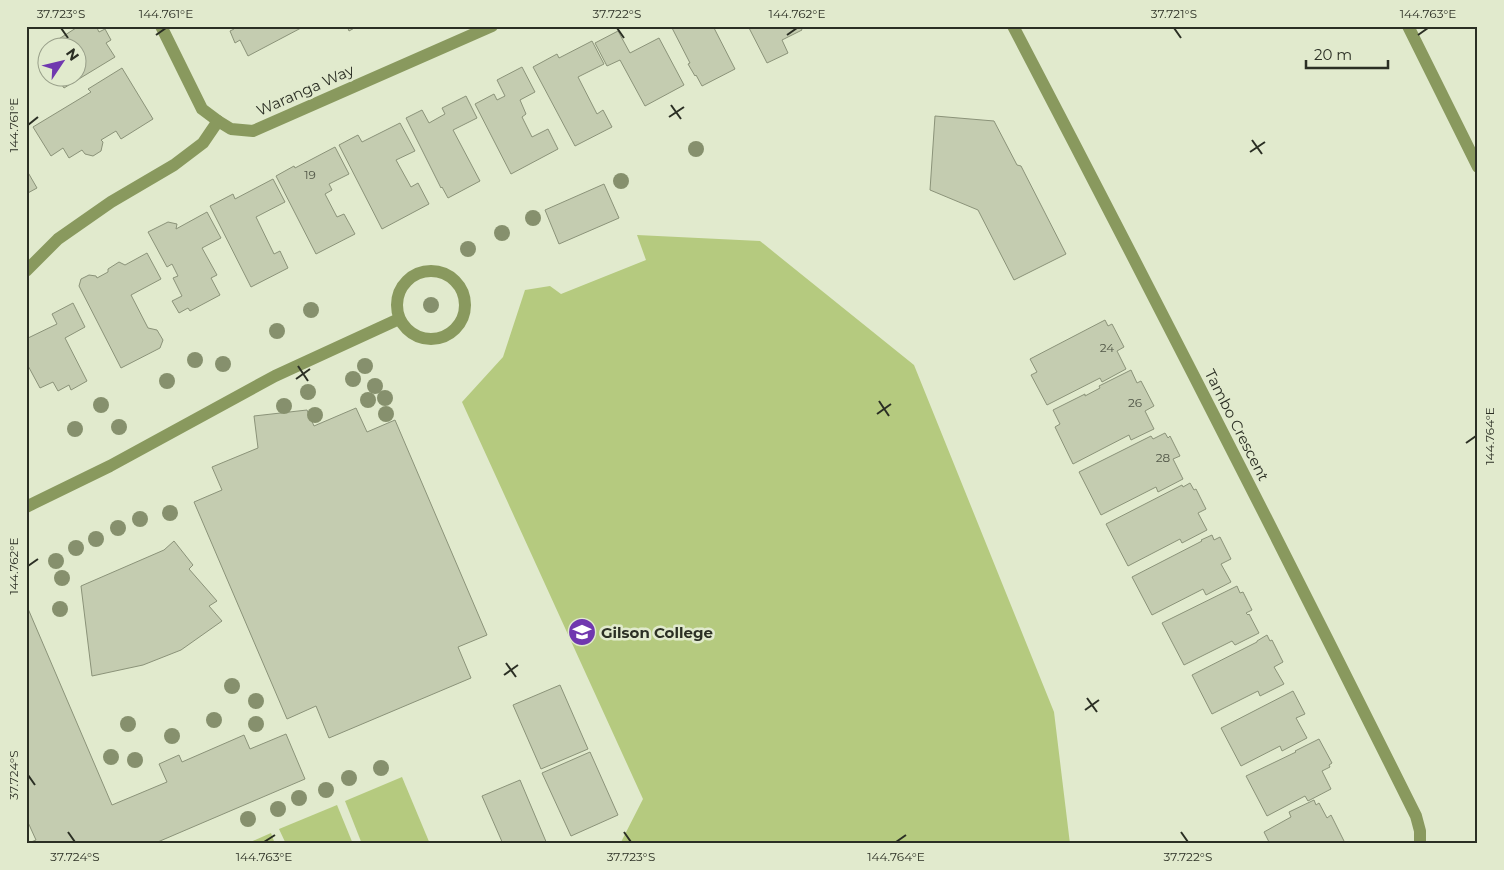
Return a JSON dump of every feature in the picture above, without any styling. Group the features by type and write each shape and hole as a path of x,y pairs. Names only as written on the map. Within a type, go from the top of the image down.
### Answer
{"street":[{"name":"Waranga Way","path":"162,26 202,109 231,130 253,131 492,26"},
{"name":"Tambo Crescent","path":"1013,26 1079,151 1412,807 1420,831 1420,844"},
{"path":"1408,26 1478,168"},
{"path":"26,271 58,239 111,202 174,165 202,143 218,121"},
{"path":"434,271 445,274 455,280 462,290 465,301 461,322 445,337 435,340 424,339 405,329 399,319 396,308 397,296 402,285 411,276 422,272 434,271"},
{"path":"26,507 110,466 275,376 399,319"}],"green space":[{"path":"637,235 760,241 914,365 1054,712 1070,844 620,844 643,799 462,402 503,357 525,290 550,286 561,294 646,260"},
{"path":"402,777 430,844 362,844 345,801"},
{"path":"337,805 353,844 286,844 279,829"},
{"path":"271,833 275,844 246,844"}],"building":[{"path":"75,26 96,26 99,32 105,29 111,40 106,43 115,57 88,73 88,38 60,38 76,28"},
{"path":"233,26 300,26 301,28 248,56 240,40 235,43 230,31 234,29"},
{"path":"347,26 358,26 349,31"},
{"path":"671,26 713,26 735,69 702,86 688,64 690,63"},
{"path":"748,26 800,26 802,30 782,40 788,53 767,63"},
{"path":"618,31 630,53 659,38 684,85 645,106 620,60 607,66 595,43"},
{"path":"592,41 604,64 578,77 597,114 603,110 612,127 575,146 533,67 557,54 559,58"},
{"path":"522,67 535,92 520,100 526,114 522,117 532,137 548,129 558,149 511,174 475,104 494,94 497,100 505,96 497,80"},
{"path":"122,68 153,119 121,139 116,131 101,140 103,142 101,151 93,156 85,154 82,150 69,158 63,148 51,156 33,127 91,92 88,89"},
{"path":"466,96 477,118 453,130 480,181 448,198 441,188 406,118 422,110 429,123 445,114 442,108"},
{"path":"935,116 994,121 1017,165 1021,166 1066,254 1014,280 978,210 930,190"},
{"path":"400,123 415,151 396,160 411,187 418,183 429,204 382,229 339,145 358,135 362,142"},
{"path":"335,147 349,174 329,184 332,190 325,194 337,217 344,214 355,234 316,254 276,176"},
{"path":"26,169 37,188 26,194"},
{"path":"273,179 285,202 256,217 274,254 280,251 288,268 251,287 210,206 233,194 235,199"},
{"path":"604,184 619,218 559,244 545,210"},
{"path":"207,212 221,238 202,248 217,275 211,278 220,295 190,311 188,308 179,313 172,301 182,296 173,278 178,276 172,264 167,267 148,232 168,222 177,224 176,229"},
{"path":"147,253 161,279 131,295 148,328 157,330 163,340 160,348 121,368 79,286 81,279 89,275 96,276 97,278 108,272 108,269 119,262 125,265"},
{"path":"73,303 85,327 65,338 87,381 71,390 69,385 58,391 53,382 40,388 26,362 26,339 57,324 52,314"},
{"path":"1105,320 1108,326 1112,324 1124,347 1117,351 1126,369 1102,382 1100,378 1047,405 1031,375 1037,372 1030,359"},
{"path":"1131,370 1137,383 1141,381 1154,406 1145,411 1154,429 1131,440 1129,435 1073,464 1055,427 1060,424 1053,410 1085,394 1085,396 1100,388 1099,386"},
{"path":"356,408 367,432 395,420 487,635 458,647 471,678 329,738 316,706 287,719 194,502 222,490 212,467 258,448 254,416 307,410 314,426"},
{"path":"1165,433 1168,438 1170,436 1180,456 1173,459 1183,479 1158,492 1156,487 1101,515 1079,472 1151,436 1153,439"},
{"path":"1190,483 1194,490 1196,489 1206,509 1198,513 1207,530 1182,543 1180,539 1128,566 1106,524 1182,485 1183,487"},
{"path":"1212,535 1214,540 1220,537 1231,559 1221,564 1231,582 1206,595 1203,589 1152,615 1132,577"},
{"path":"174,541 193,565 189,569 217,601 209,606 222,621 181,650 143,665 92,676 81,586 164,550"},
{"path":"1237,586 1240,593 1243,592 1252,610 1246,613 1249,614 1259,633 1235,645 1232,641 1184,665 1162,623"},
{"path":"26,604 112,805 167,782 159,764 179,755 182,762 244,735 250,749 286,734 305,779 153,844 26,844 36,840 26,818"},
{"path":"1267,635 1270,641 1272,640 1283,662 1274,667 1284,684 1260,696 1258,691 1212,714 1192,675"},
{"path":"560,685 588,749 541,769 513,705"},
{"path":"1293,691 1305,714 1296,718 1307,738 1282,751 1280,746 1241,766 1221,728"},
{"path":"1319,739 1332,763 1329,765 1330,767 1322,771 1331,789 1308,801 1305,796 1267,816 1246,776"},
{"path":"590,752 618,815 571,836 542,773"},
{"path":"520,780 547,844 503,844 482,796"},
{"path":"1314,800 1316,805 1319,803 1327,818 1331,815 1344,841 1340,844 1270,844 1264,832 1291,817 1289,812"}],"place":[{"name":"Gilson College","path":"582,632"}]}
